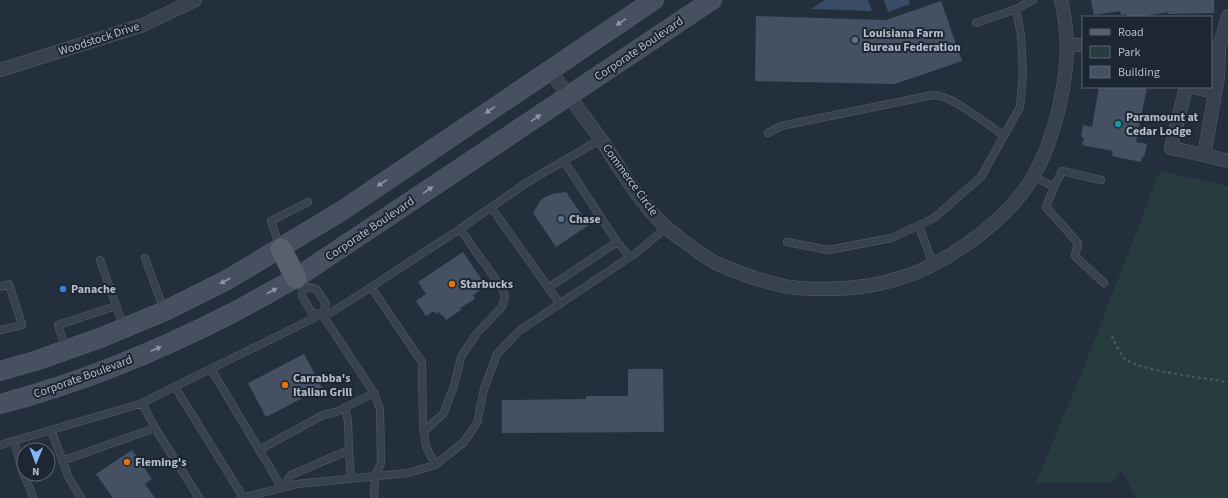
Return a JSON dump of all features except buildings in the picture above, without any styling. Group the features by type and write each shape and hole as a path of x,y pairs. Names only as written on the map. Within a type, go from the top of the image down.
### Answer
{"main road":[{"path":"280,249 300,282"}],"street":[{"name":"Woodstock Drive","path":"0,70 143,25 194,0"},
{"path":"0,371 66,350 124,328 165,311 227,280 343,210 654,0"},
{"name":"Corporate Boulevard","path":"0,404 27,397 104,372 166,345 300,282 569,95 712,0"},
{"name":"Commerce Circle","path":"549,70 601,139 636,192 666,228 715,262 749,277 782,286 810,289 841,289 872,285 900,278 933,264 967,245 998,220 1023,192 1046,151 1055,127 1064,83 1068,45 1065,15 1061,0"},
{"path":"1204,155 1218,77 1215,49 1228,16"},
{"path":"1068,45 1082,45"},
{"path":"1186,88 1171,148 1228,161"},
{"path":"1197,88 1215,92"}],"lane":[{"path":"976,23 1016,9 1033,0"},
{"path":"786,242 828,250 892,238 934,218 981,176 1020,107 1022,80 1021,35 1016,9"},
{"path":"768,133 781,126 938,95 949,99 1004,136"},
{"path":"0,445 142,403 323,316 371,287 460,229 526,183 601,139"},
{"path":"564,161 617,242 630,257"},
{"path":"1101,180 1062,171 1046,207 1078,243 1075,256 1104,283"},
{"path":"1033,176 1054,187"},
{"path":"280,249 271,221 308,202"},
{"path":"491,207 560,304"},
{"path":"919,226 933,264"},
{"path":"175,387 242,498 296,484 408,473 435,464 464,442 477,422 484,389 497,354 519,331 630,257 666,228"},
{"path":"424,431 443,414 454,386 461,357 477,333 502,307 505,296 502,288 460,229"},
{"path":"548,288 617,242"},
{"path":"144,258 165,311"},
{"path":"100,260 124,328"},
{"path":"323,316 326,304 316,288 300,282 302,296 312,312 323,316 374,393 380,409 381,463 375,476 374,498"},
{"path":"0,286 9,284 22,325 0,330"},
{"path":"371,287 422,362 424,431 426,446 435,464"},
{"path":"66,350 58,325 116,306"},
{"path":"211,369 282,488"},
{"path":"259,450 324,415 336,412 374,393"},
{"path":"142,403 155,428 199,498"},
{"path":"345,407 348,421 351,479"},
{"path":"62,461 155,428"},
{"path":"51,430 69,478 81,498"},
{"path":"14,441 23,473 34,498"},
{"path":"282,488 291,475 349,450"}],"path":[{"path":"1112,336 1123,357 1132,364 1149,369 1228,382"}],"green space":[{"path":"1160,171 1228,186 1228,498 1136,498 1121,469 1114,482 1036,483 1084,367"}],"water":[{"path":"825,0 868,0 872,11 811,9"},
{"path":"884,0 909,0 910,4 888,12"}],"place":[{"name":"Louisiana Farm Bureau Federation","path":"855,40"},
{"name":"Paramount at Cedar Lodge","path":"1118,124"},
{"name":"Chase","path":"561,219"},
{"name":"Starbucks","path":"452,284"},
{"name":"Panache","path":"63,289"},
{"name":"Carrabba's Italian Grill","path":"285,385"},
{"name":"Fleming's","path":"127,462"}]}
